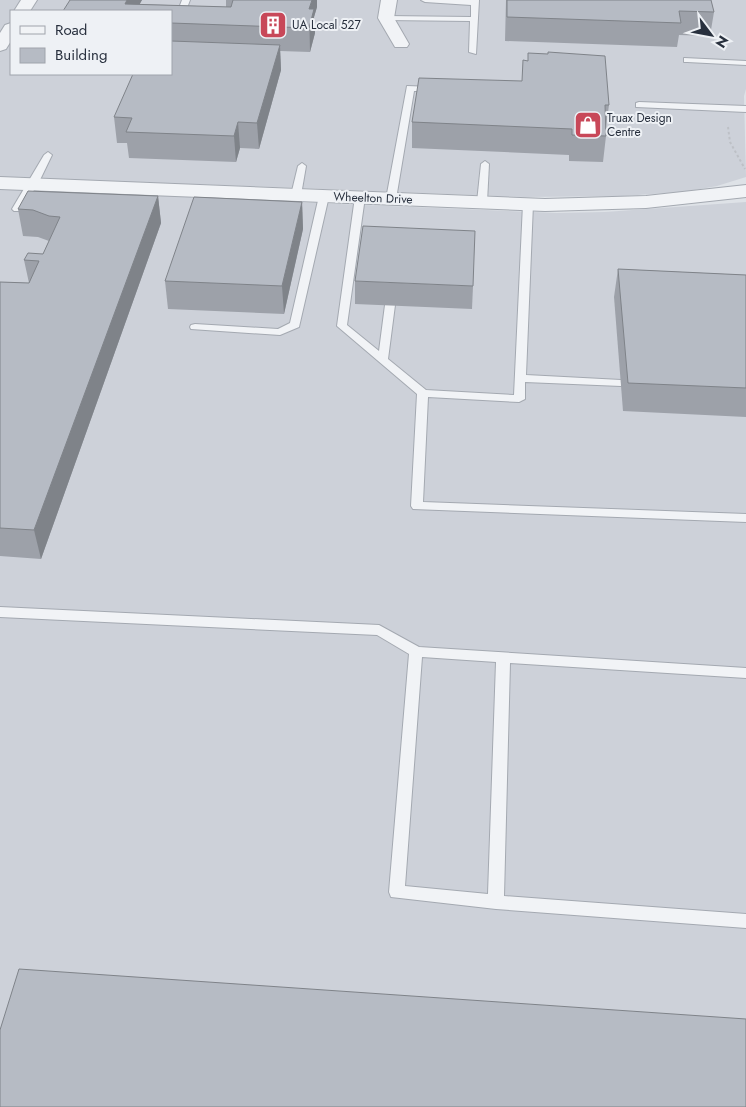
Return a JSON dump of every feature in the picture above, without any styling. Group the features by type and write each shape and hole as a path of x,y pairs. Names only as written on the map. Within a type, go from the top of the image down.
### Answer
{"street":[{"path":"389,0 386,18 401,44"},
{"path":"0,46 10,30"},
{"name":"Wheelton Drive","path":"0,183 528,204 626,204 700,198 746,191"}],"lane":[{"path":"177,23 186,0"},
{"path":"425,0 475,2 473,52"},
{"path":"386,18 474,19"},
{"path":"687,60 746,63"},
{"path":"392,199 410,88 447,89"},
{"path":"639,105 746,109"},
{"path":"17,209 48,155"},
{"path":"482,202 485,164"},
{"path":"296,195 302,166"},
{"path":"195,327 280,332 295,325 324,196"},
{"path":"360,197 342,326 423,393 519,399 528,204"},
{"path":"383,360 390,305"},
{"path":"520,378 621,383"},
{"path":"423,393 417,506 746,518"},
{"path":"0,612 379,630 416,652 746,673"},
{"path":"416,652 397,892 496,902 746,921"},
{"path":"496,902 503,657"}],"path":[{"path":"727,123 730,142 746,171"}],"shaded area":[{"path":"0,0 746,0 746,89 744,96 746,177 717,186 683,192 622,196 524,197 196,184 191,198 557,213 605,212 746,202 746,1107 0,1107"}],"building":[{"path":"70,0 127,0 125,4 231,7 233,0 312,0 309,9 314,9 309,28 172,23 172,10 64,10"},
{"path":"507,0 711,0 714,12 679,11 681,23 507,17"},
{"path":"172,41 280,45 257,123 238,122 234,136 126,132 132,118 114,117 133,75 172,75"},
{"path":"548,52 605,56 609,105 605,105 606,136 572,135 572,129 412,122 419,78 522,81 523,60 528,61 528,53 548,54"},
{"path":"28,191 158,196 34,530 0,528 0,282 29,283 39,261 24,260 28,253 43,254 60,217 49,216 33,210 18,209"},
{"path":"194,197 302,202 282,286 165,281"},
{"path":"363,226 475,231 473,286 355,281"},
{"path":"618,269 746,275 746,388 628,383"},
{"path":"19,969 746,1019 746,1107 0,1107 0,1030"}],"place":[{"name":"UA Local 527","path":"273,25"},
{"name":"Truax Design Centre","path":"588,125"}]}
